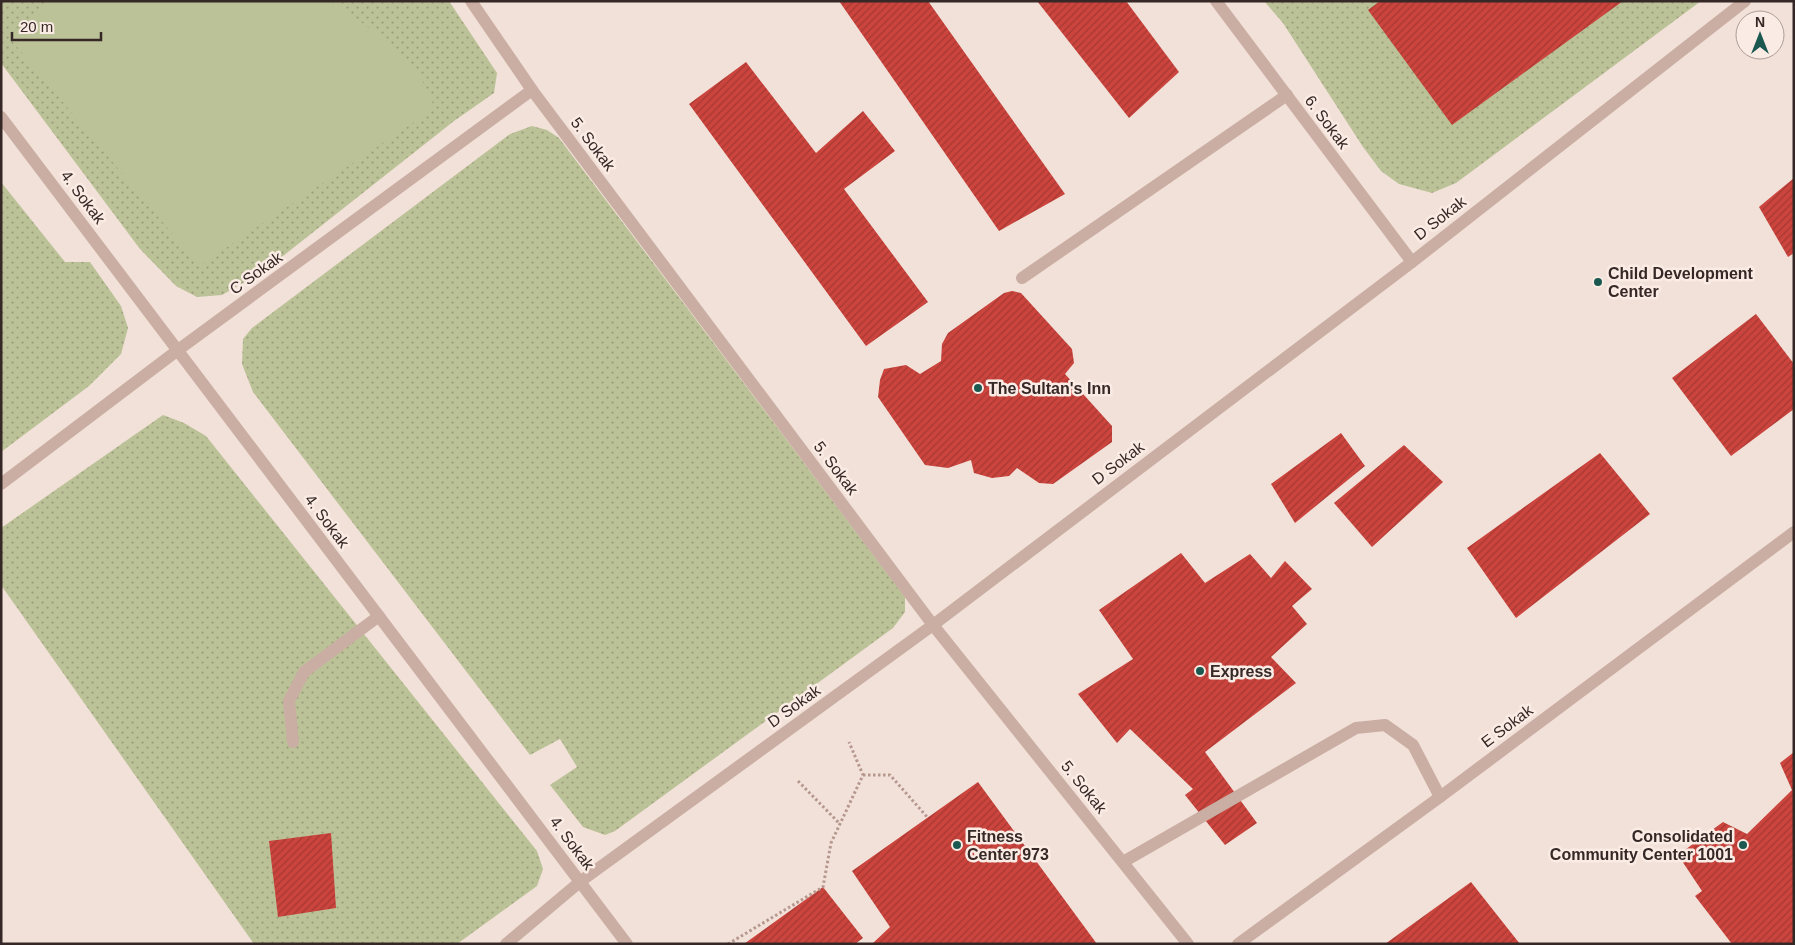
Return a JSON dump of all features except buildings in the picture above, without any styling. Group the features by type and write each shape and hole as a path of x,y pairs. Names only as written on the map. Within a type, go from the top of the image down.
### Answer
{"lane":[{"name":"5. Sokak","path":"471,1 532,90 933,624 1188,944"},
{"name":"6. Sokak","path":"1216,1 1412,262"},
{"name":"D Sokak","path":"506,944 581,881 933,624 1412,262 1745,1"},
{"name":"C Sokak","path":"1,484 178,350 532,90"},
{"path":"1022,278 1287,95"},
{"name":"4. Sokak","path":"1,117 627,944"},
{"name":"E Sokak","path":"1238,944 1440,797 1794,532"},
{"path":"293,742 289,701 304,672 379,616"},
{"path":"1123,862 1356,728 1385,725 1413,744 1440,797"}],"path":[{"path":"728,944 822,887 831,843 863,775 850,742"},
{"path":"863,775 890,775 928,818"},
{"path":"798,781 840,824"}],"green space":[{"path":"1,1 449,1 497,73 494,93 454,121 264,271 222,295 197,297 176,286 140,249 1,63"},
{"path":"53,1 330,1 380,36 420,76 435,108 199,266 8,36"},
{"path":"1264,1 1701,1 1456,183 1432,193 1399,184 1381,171 1363,147 1283,23"},
{"path":"532,126 547,130 559,138 905,597 905,612 893,628 615,831 605,835 583,827 550,785 577,767 560,739 530,755 253,392 242,364 243,339 252,328 510,134"},
{"path":"1,182 65,262 90,262 121,306 128,328 121,354 89,386 1,452"},
{"path":"163,415 184,423 206,436 537,851 543,869 537,886 457,944 254,944 1,585 1,528"}],"place":[{"name":"Child Development Center","path":"1598,282"},
{"name":"The Sultan's Inn","path":"978,388"},
{"name":"Express","path":"1200,671"},
{"name":"Fitness Center 973","path":"957,845"},
{"name":"Consolidated Community Center 1001","path":"1743,845"}]}
